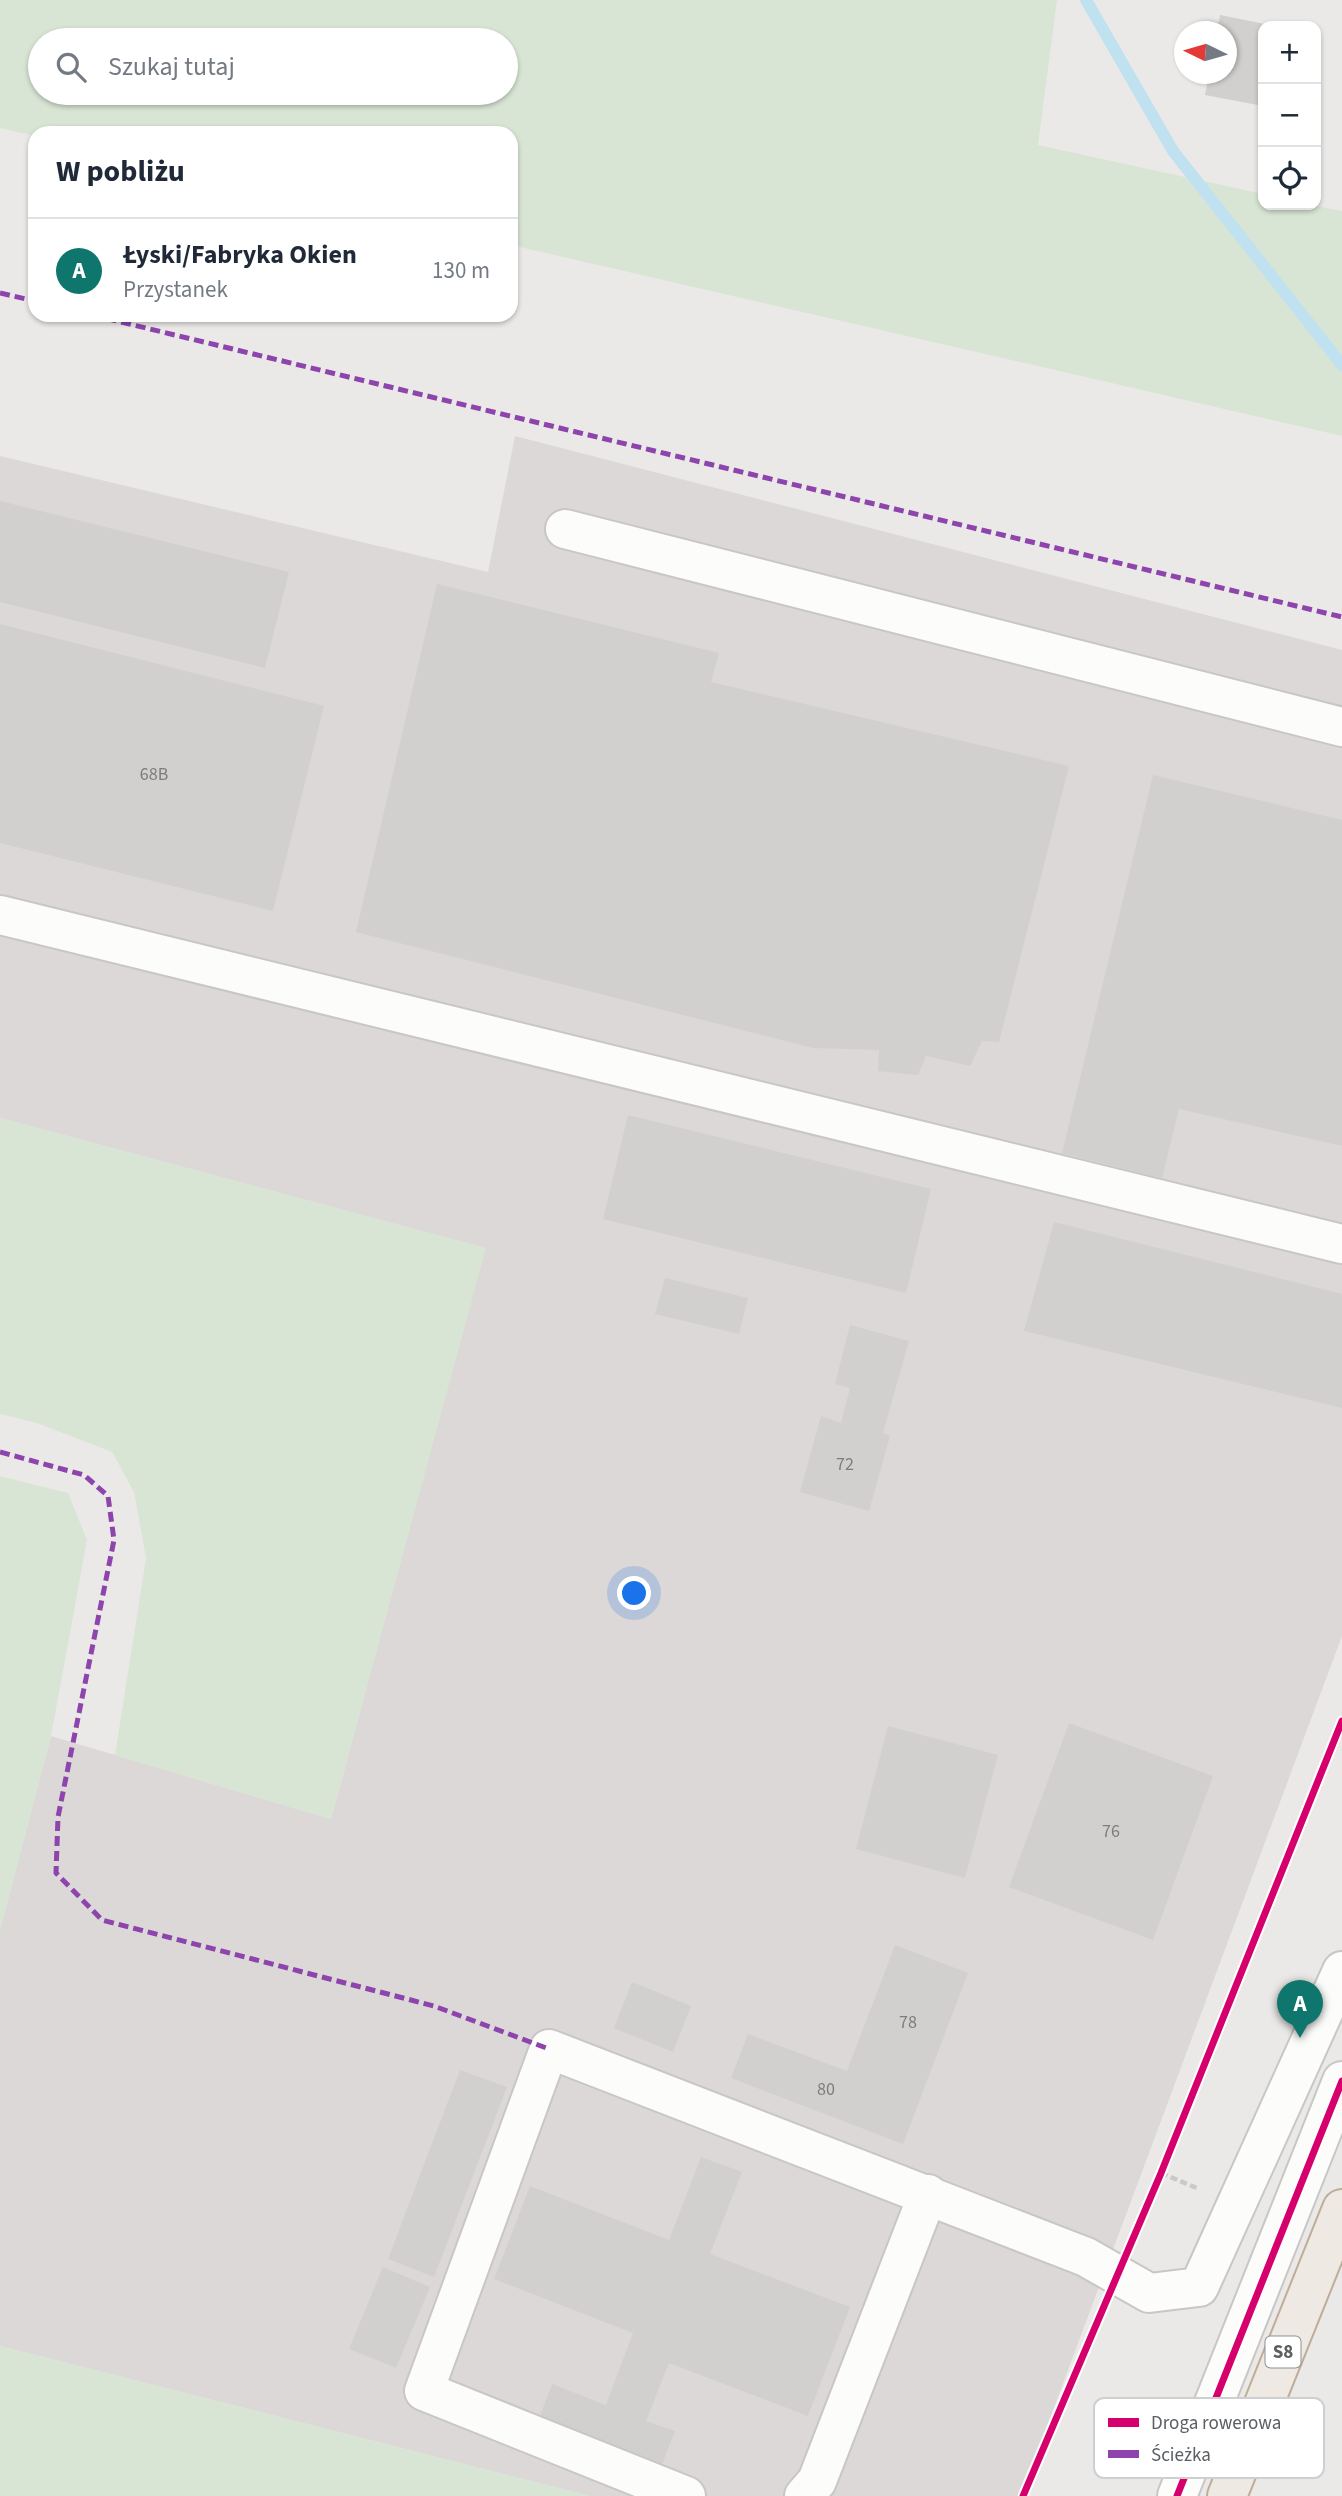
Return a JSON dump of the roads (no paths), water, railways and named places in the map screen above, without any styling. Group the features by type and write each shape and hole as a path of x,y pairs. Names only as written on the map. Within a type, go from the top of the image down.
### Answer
{"highway":[{"name":"S8","path":"1266,2398 1342,2209"},
{"name":"S8","path":"1227,2496 1234,2478"}],"street":[{"path":"565,529 1342,727"},
{"path":"0,915 1342,1244"},
{"path":"686,2496 424,2391 549,2049 1086,2257 1149,2293 1199,2287 1342,1971"},
{"path":"1216,2398 1342,2081"},
{"path":"804,2496 817,2480 928,2194"},
{"path":"1177,2496 1184,2478"}],"waterway":[{"path":"1086,0 1173,151 1342,365"}],"place":[{"name":"Łyski/Fabryka Okien","path":"1300,2038"}]}
